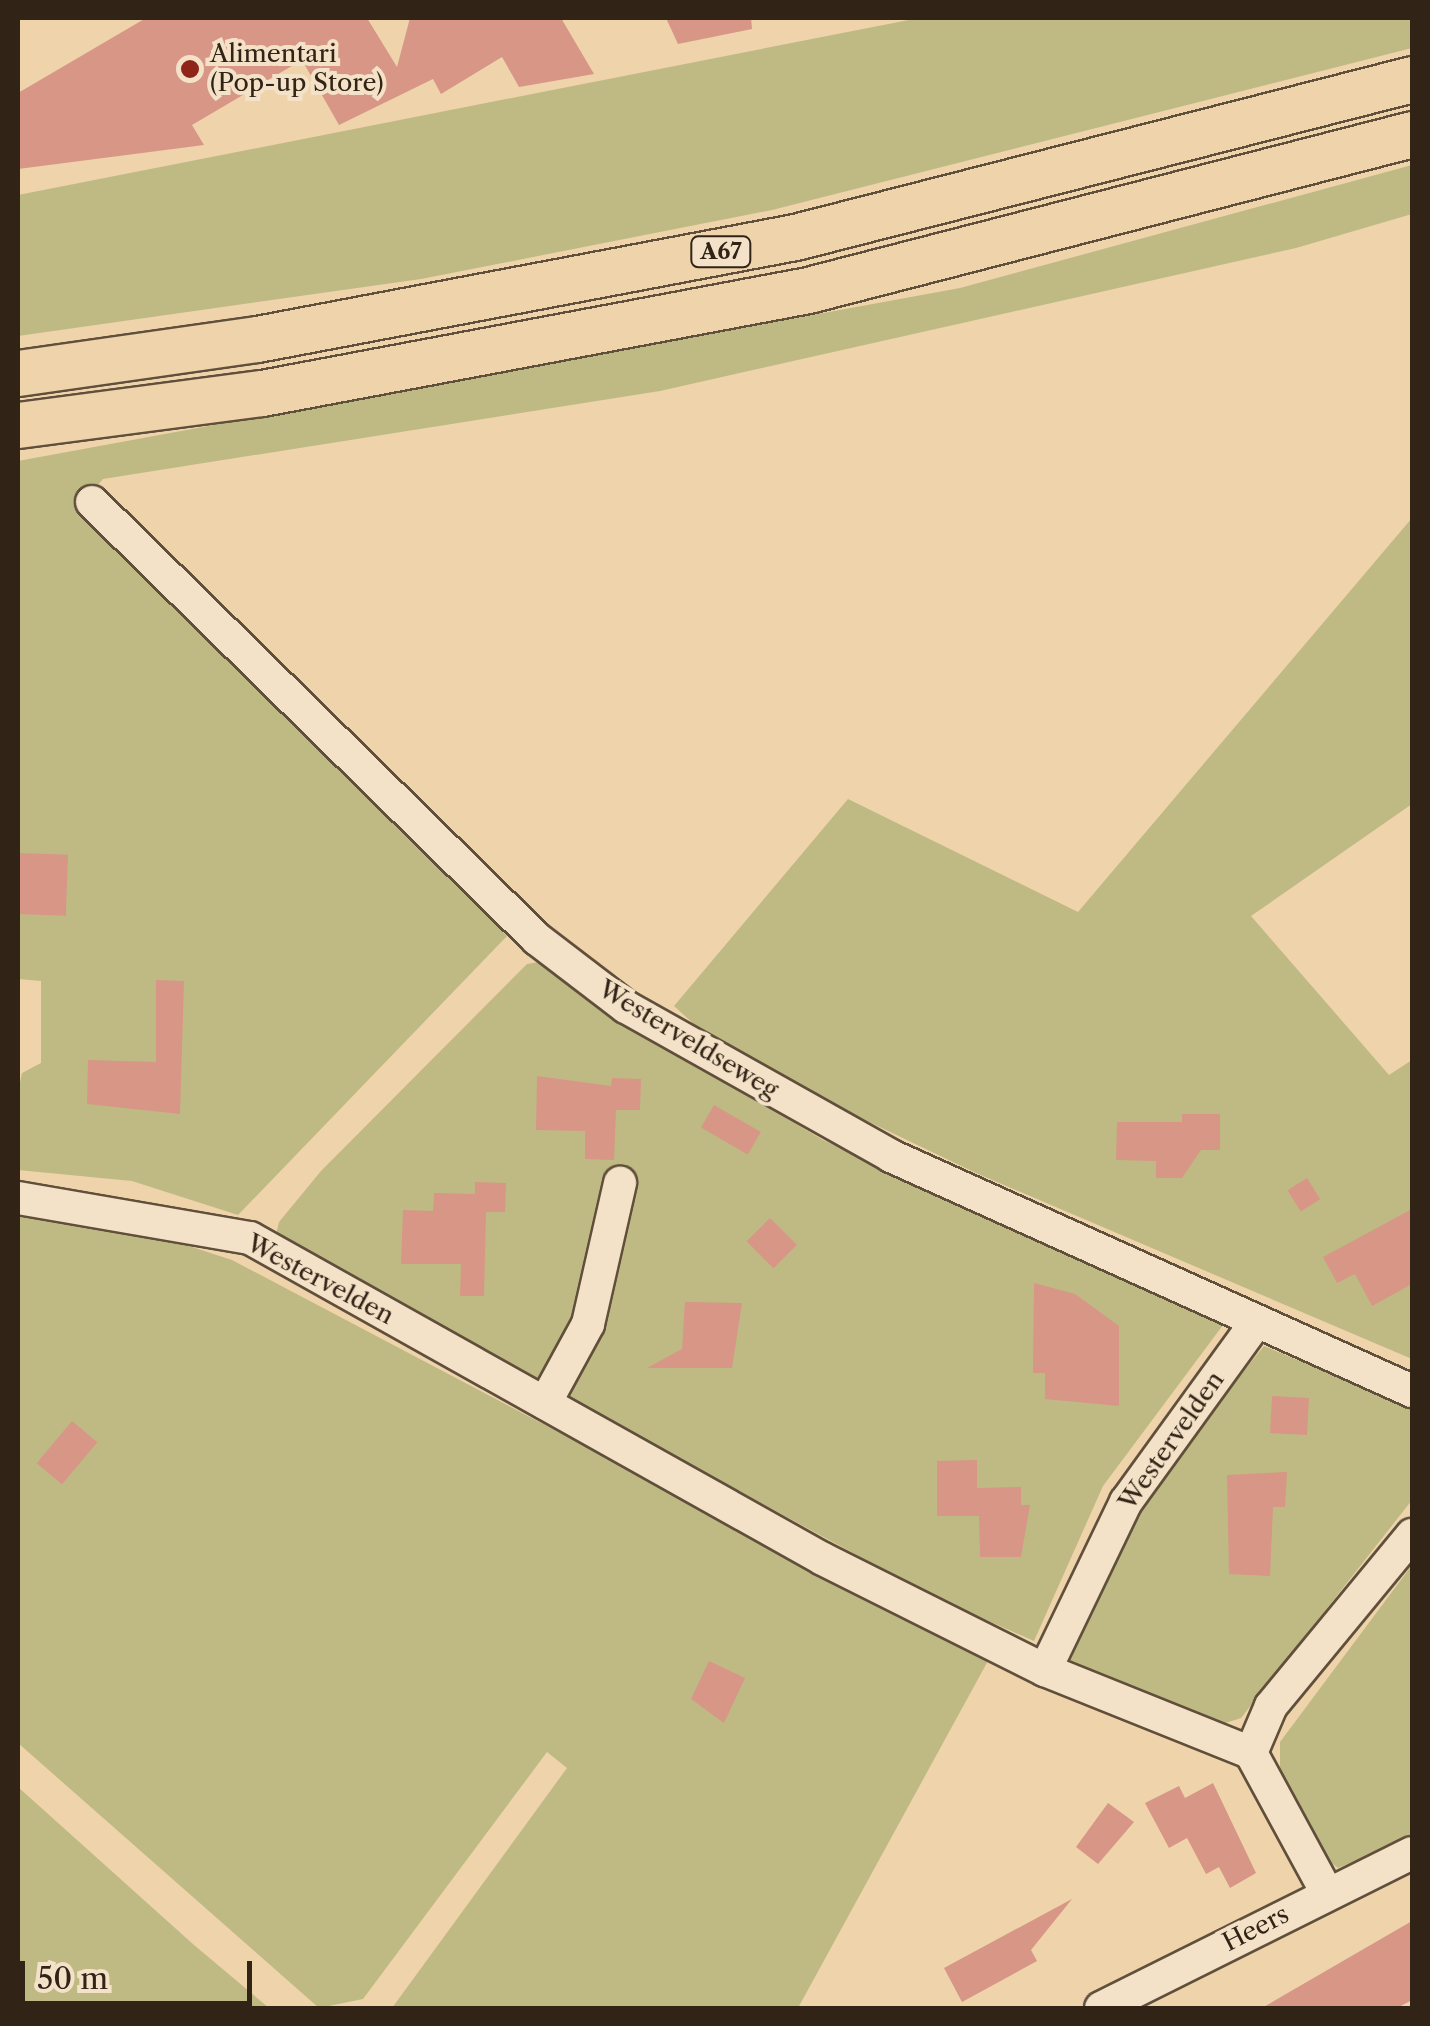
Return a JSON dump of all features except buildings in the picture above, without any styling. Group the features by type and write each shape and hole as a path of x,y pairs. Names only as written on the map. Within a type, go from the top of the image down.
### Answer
{"highway":[{"name":"A67","path":"18,372 276,336 795,237 1412,80"},
{"name":"A67","path":"18,426 281,390 808,290 1412,134"}],"street":[{"name":"Westerveldseweg","path":"92,502 537,940 626,1008 890,1156 1255,1324 1412,1391"},
{"path":"545,1403 588,1324 620,1184"},
{"name":"Westervelden","path":"18,1198 250,1238 545,1403 1045,1670 1251,1753"},
{"name":"Westervelden","path":"1045,1670 1126,1502 1255,1324"},
{"path":"1326,1893 1251,1753 1270,1706 1412,1535"},
{"name":"Heers","path":"1101,2008 1412,1853"}],"shaded area":[{"path":"919,18 1412,18 1412,48 772,210 421,279 18,336 18,195"},
{"path":"1412,165 1412,214 1296,248 660,391 103,479 82,504 145,577 507,936 238,1215 132,1181 18,1170 18,1091 22,1073 41,1063 41,981 18,979 18,461 960,288"},
{"path":"1412,518 1412,804 1251,916 1389,1075 1412,1060 1412,1359 976,1173 727,1054 674,1006 848,799 1078,912"},
{"path":"552,960 715,1076 823,1140 1226,1321 1103,1486 1034,1641 934,1597 275,1239 279,1222 321,1171 527,964"},
{"path":"18,1211 149,1233 232,1260 989,1659 798,2008 392,2008 567,1768 547,1752 363,1999 319,2008 18,1743"},
{"path":"1264,1346 1412,1408 1412,1500 1241,1718 1207,1729 1069,1663 1144,1494"},
{"path":"1412,1565 1412,1838 1338,1868 1322,1856 1280,1772 1280,1742"},
{"path":"18,1787 194,1945 269,2008 18,2008"}],"place":[{"name":"Alimentari (Pop-up Store)","path":"190,69"}]}
